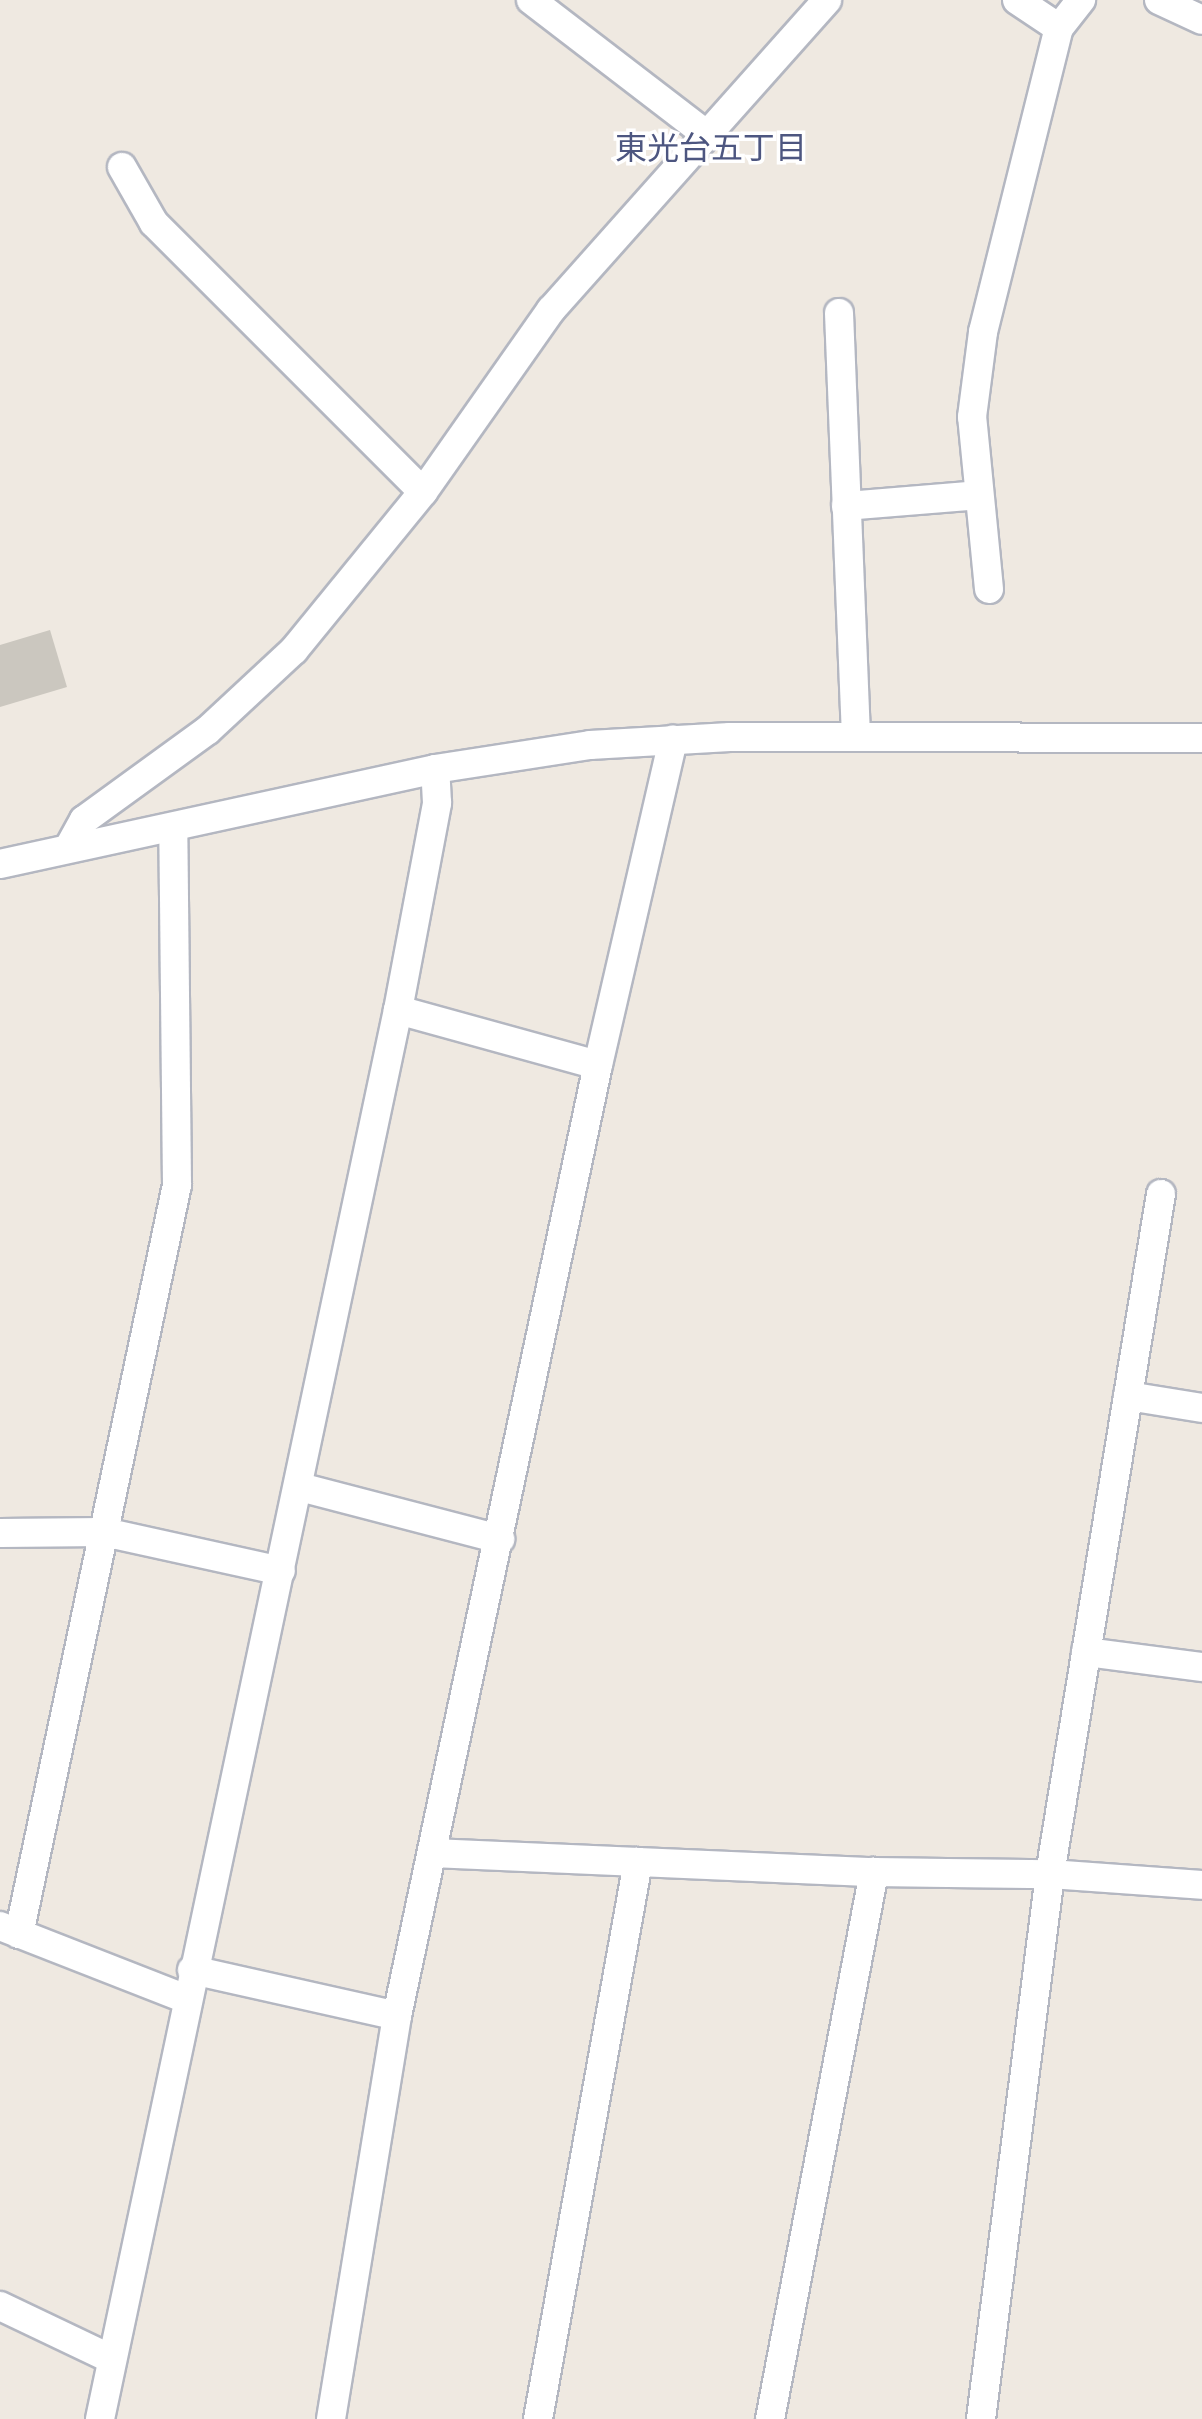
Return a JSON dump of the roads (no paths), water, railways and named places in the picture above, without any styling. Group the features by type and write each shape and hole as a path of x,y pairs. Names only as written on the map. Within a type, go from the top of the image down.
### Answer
{"street":[{"path":"531,0 707,135"},
{"path":"69,847 84,820 208,730 294,650 423,492 551,310 827,0"},
{"path":"1017,0 1059,28"},
{"path":"989,589 972,417 983,332 1059,28 1081,0"},
{"path":"1159,0 1202,20"},
{"path":"122,167 154,223 423,492"},
{"path":"839,313 856,735"},
{"path":"846,506 979,495"},
{"path":"0,864 69,847 173,829 435,769 590,745 856,735 1202,738"},
{"path":"331,2419 397,2016 598,1065 673,740"},
{"path":"100,2419 192,1970 300,1487 398,1010 437,803 435,769"},
{"path":"173,829 177,1185 104,1532 10,1930 186,1999"},
{"path":"398,1010 598,1065"},
{"path":"981,2419 1050,1874 1161,1194"},
{"path":"1128,1396 1202,1408"},
{"path":"300,1487 500,1539"},
{"path":"0,1533 104,1532 281,1571"},
{"path":"1086,1652 1202,1667"},
{"path":"432,1853 874,1872 1050,1874 1202,1885"},
{"path":"538,2419 638,1862"},
{"path":"770,2419 874,1872"},
{"path":"192,1970 397,2016"},
{"path":"0,2306 111,2359"}],"district":[{"name":"東光台五丁目","path":"711,149"}]}
